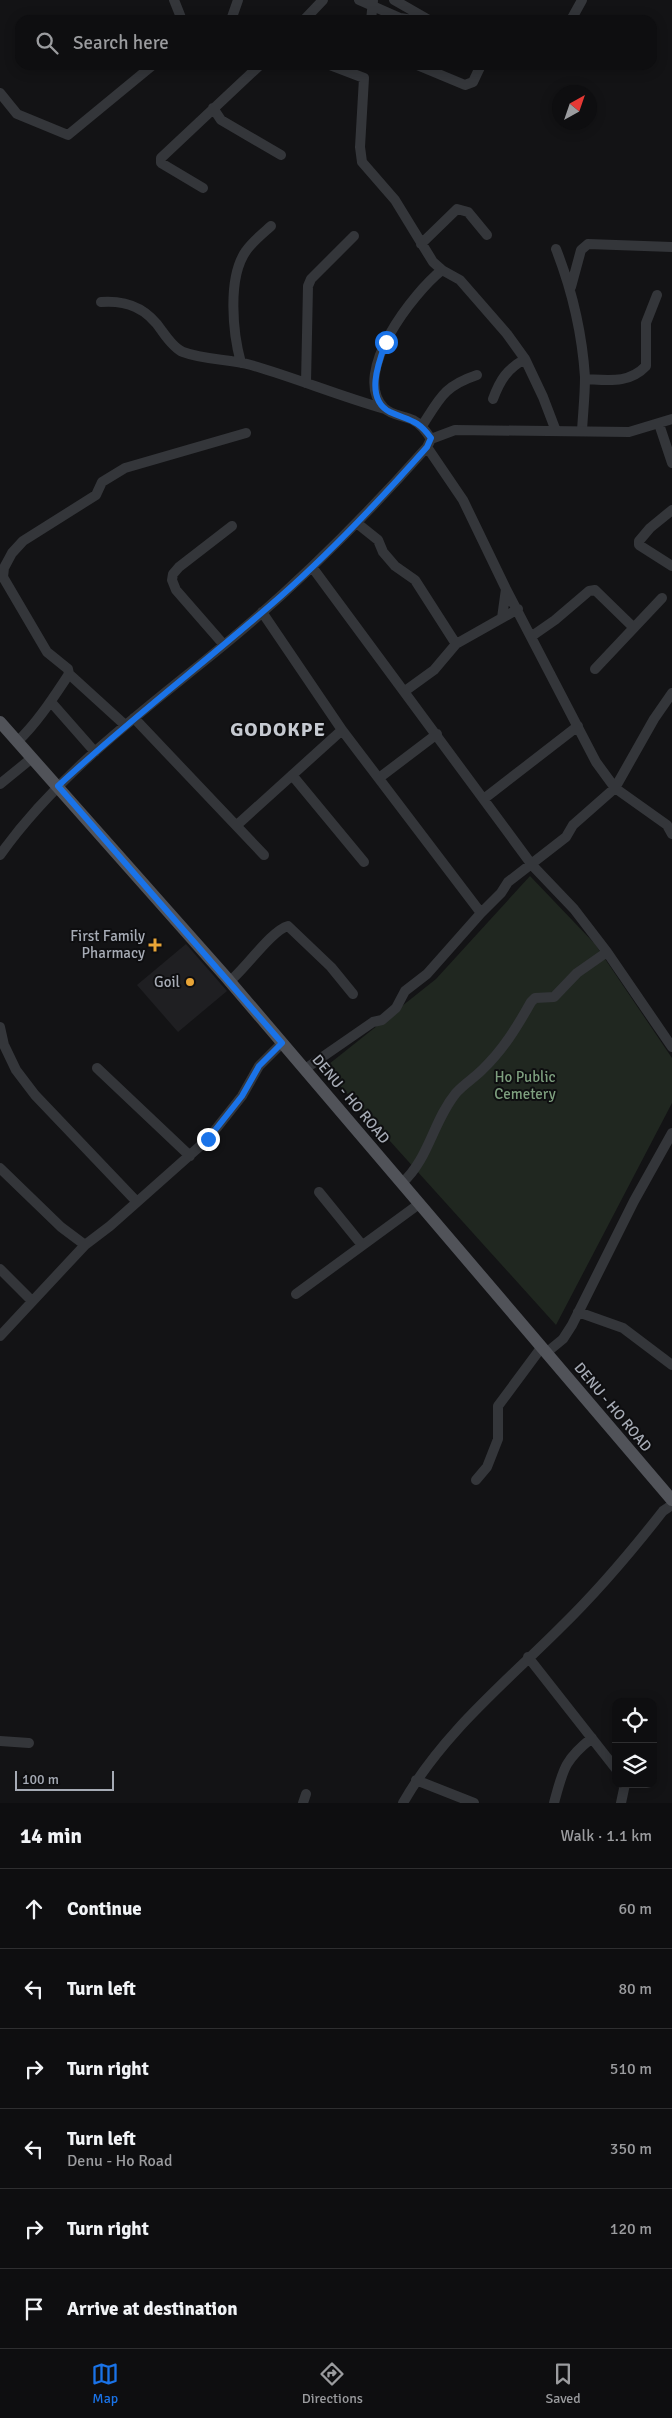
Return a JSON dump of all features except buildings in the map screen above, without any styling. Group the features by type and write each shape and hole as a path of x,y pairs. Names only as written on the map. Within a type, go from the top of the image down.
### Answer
{"main road":[{"name":"DENU - HO ROAD","path":"0,722 230,981 672,1500"}],"street":[{"path":"174,0 180,15"},
{"path":"233,15 238,0"},
{"path":"309,15 323,0"},
{"path":"359,0 373,3 395,15"},
{"path":"394,0 420,15"},
{"path":"574,15 582,0"},
{"path":"0,93 17,114 68,135 147,70"},
{"path":"203,188 169,170 160,161 255,70"},
{"path":"343,70 364,78 360,147 362,162 395,200 414,228 421,244 433,262 442,270 460,280 507,334 525,359 543,397 556,431"},
{"path":"429,70 465,85 473,82 478,70"},
{"path":"214,108 221,120 281,155"},
{"path":"421,244 457,209 468,212 486,235"},
{"path":"242,363 234,334 233,314 238,272 245,253 270,226"},
{"path":"306,383 308,286 311,279 354,236"},
{"path":"571,288 581,250 588,244 672,247"},
{"path":"556,249 571,288 585,379 582,431"},
{"path":"384,409 377,395 376,371 392,328 433,277 442,270"},
{"path":"585,379 624,380 640,372 646,366 646,323 657,295"},
{"path":"101,302 118,301 138,308 156,323 181,352 242,363 306,383 341,397 384,409 422,426 429,443 463,500 506,589 596,762 615,788 667,825 672,834"},
{"path":"493,399 503,377 525,359"},
{"path":"422,426 448,389 457,381 477,374"},
{"path":"0,855 58,786 125,725 224,645 312,567 358,524 429,443 455,430 629,432 659,424 672,418"},
{"path":"659,424 672,463"},
{"path":"125,725 69,674 68,669 47,652 3,577 4,568 12,553 23,541 96,495 102,482 125,468 246,433"},
{"path":"672,510 650,528 639,542 645,551 672,566"},
{"path":"358,524 378,540 383,552 395,566 415,580 456,644"},
{"path":"224,645 176,590 172,580 173,574 179,567 232,526"},
{"path":"312,567 485,798 532,864 574,909 607,952 672,1047"},
{"path":"502,618 506,589"},
{"path":"532,636 555,620 582,596 595,590 633,627"},
{"path":"594,669 662,598"},
{"path":"405,691 434,670 456,644 518,609"},
{"path":"262,612 342,730 481,913"},
{"path":"17,742 51,702 69,674"},
{"path":"305,1069 373,1022 382,1020 396,1008 405,991 427,974 492,903 508,882 566,837 573,825 615,788 654,719 672,693"},
{"path":"51,702 95,752"},
{"path":"134,718 264,855"},
{"path":"485,798 578,726"},
{"path":"237,825 342,730"},
{"path":"379,778 437,734"},
{"path":"0,784 32,758"},
{"path":"292,775 364,862"},
{"path":"230,981 266,943 288,926 331,967 353,994"},
{"path":"402,1183 421,1162 444,1113 457,1092 482,1071 511,1037 531,1002 535,998 554,998 577,973 607,952"},
{"path":"0,1027 4,1045 16,1070 35,1095 137,1202"},
{"path":"0,1336 85,1245 190,1156 224,1120 259,1066 282,1043"},
{"path":"97,1068 190,1156"},
{"path":"476,1480 487,1468 498,1439 498,1406 544,1350 563,1339 634,1201 672,1133"},
{"path":"0,1168 61,1227 85,1245"},
{"path":"319,1192 362,1245"},
{"path":"296,1294 419,1204"},
{"path":"0,1268 32,1301"},
{"path":"578,1312 623,1328 672,1365"},
{"path":"404,1803 416,1780 488,1697 566,1622 663,1511 672,1505"},
{"path":"528,1657 612,1764"},
{"path":"554,1803 566,1762 574,1752 592,1738"},
{"path":"0,1741 29,1743"},
{"path":"416,1780 474,1803"},
{"path":"621,1803 624,1788"}],"shaded area":[{"path":"186,944 227,991 178,1032 137,985"}],"green space":[{"name":"Ho Public Cemetery","path":"530,876 595,944 672,1058 672,1103 556,1325 324,1068 436,979"}],"place":[{"name":"First Family Pharmacy","path":"155,945"},
{"name":"Goil","path":"190,982"}],"district":[{"name":"GODOKPE","path":"278,729"}],"route":[{"path":"208,1139 242,1096 259,1066 282,1043 58,786 125,725 224,645 282,594 358,524 427,447 431,438 422,426 414,420 384,409 377,395 376,371 386,342"}]}
